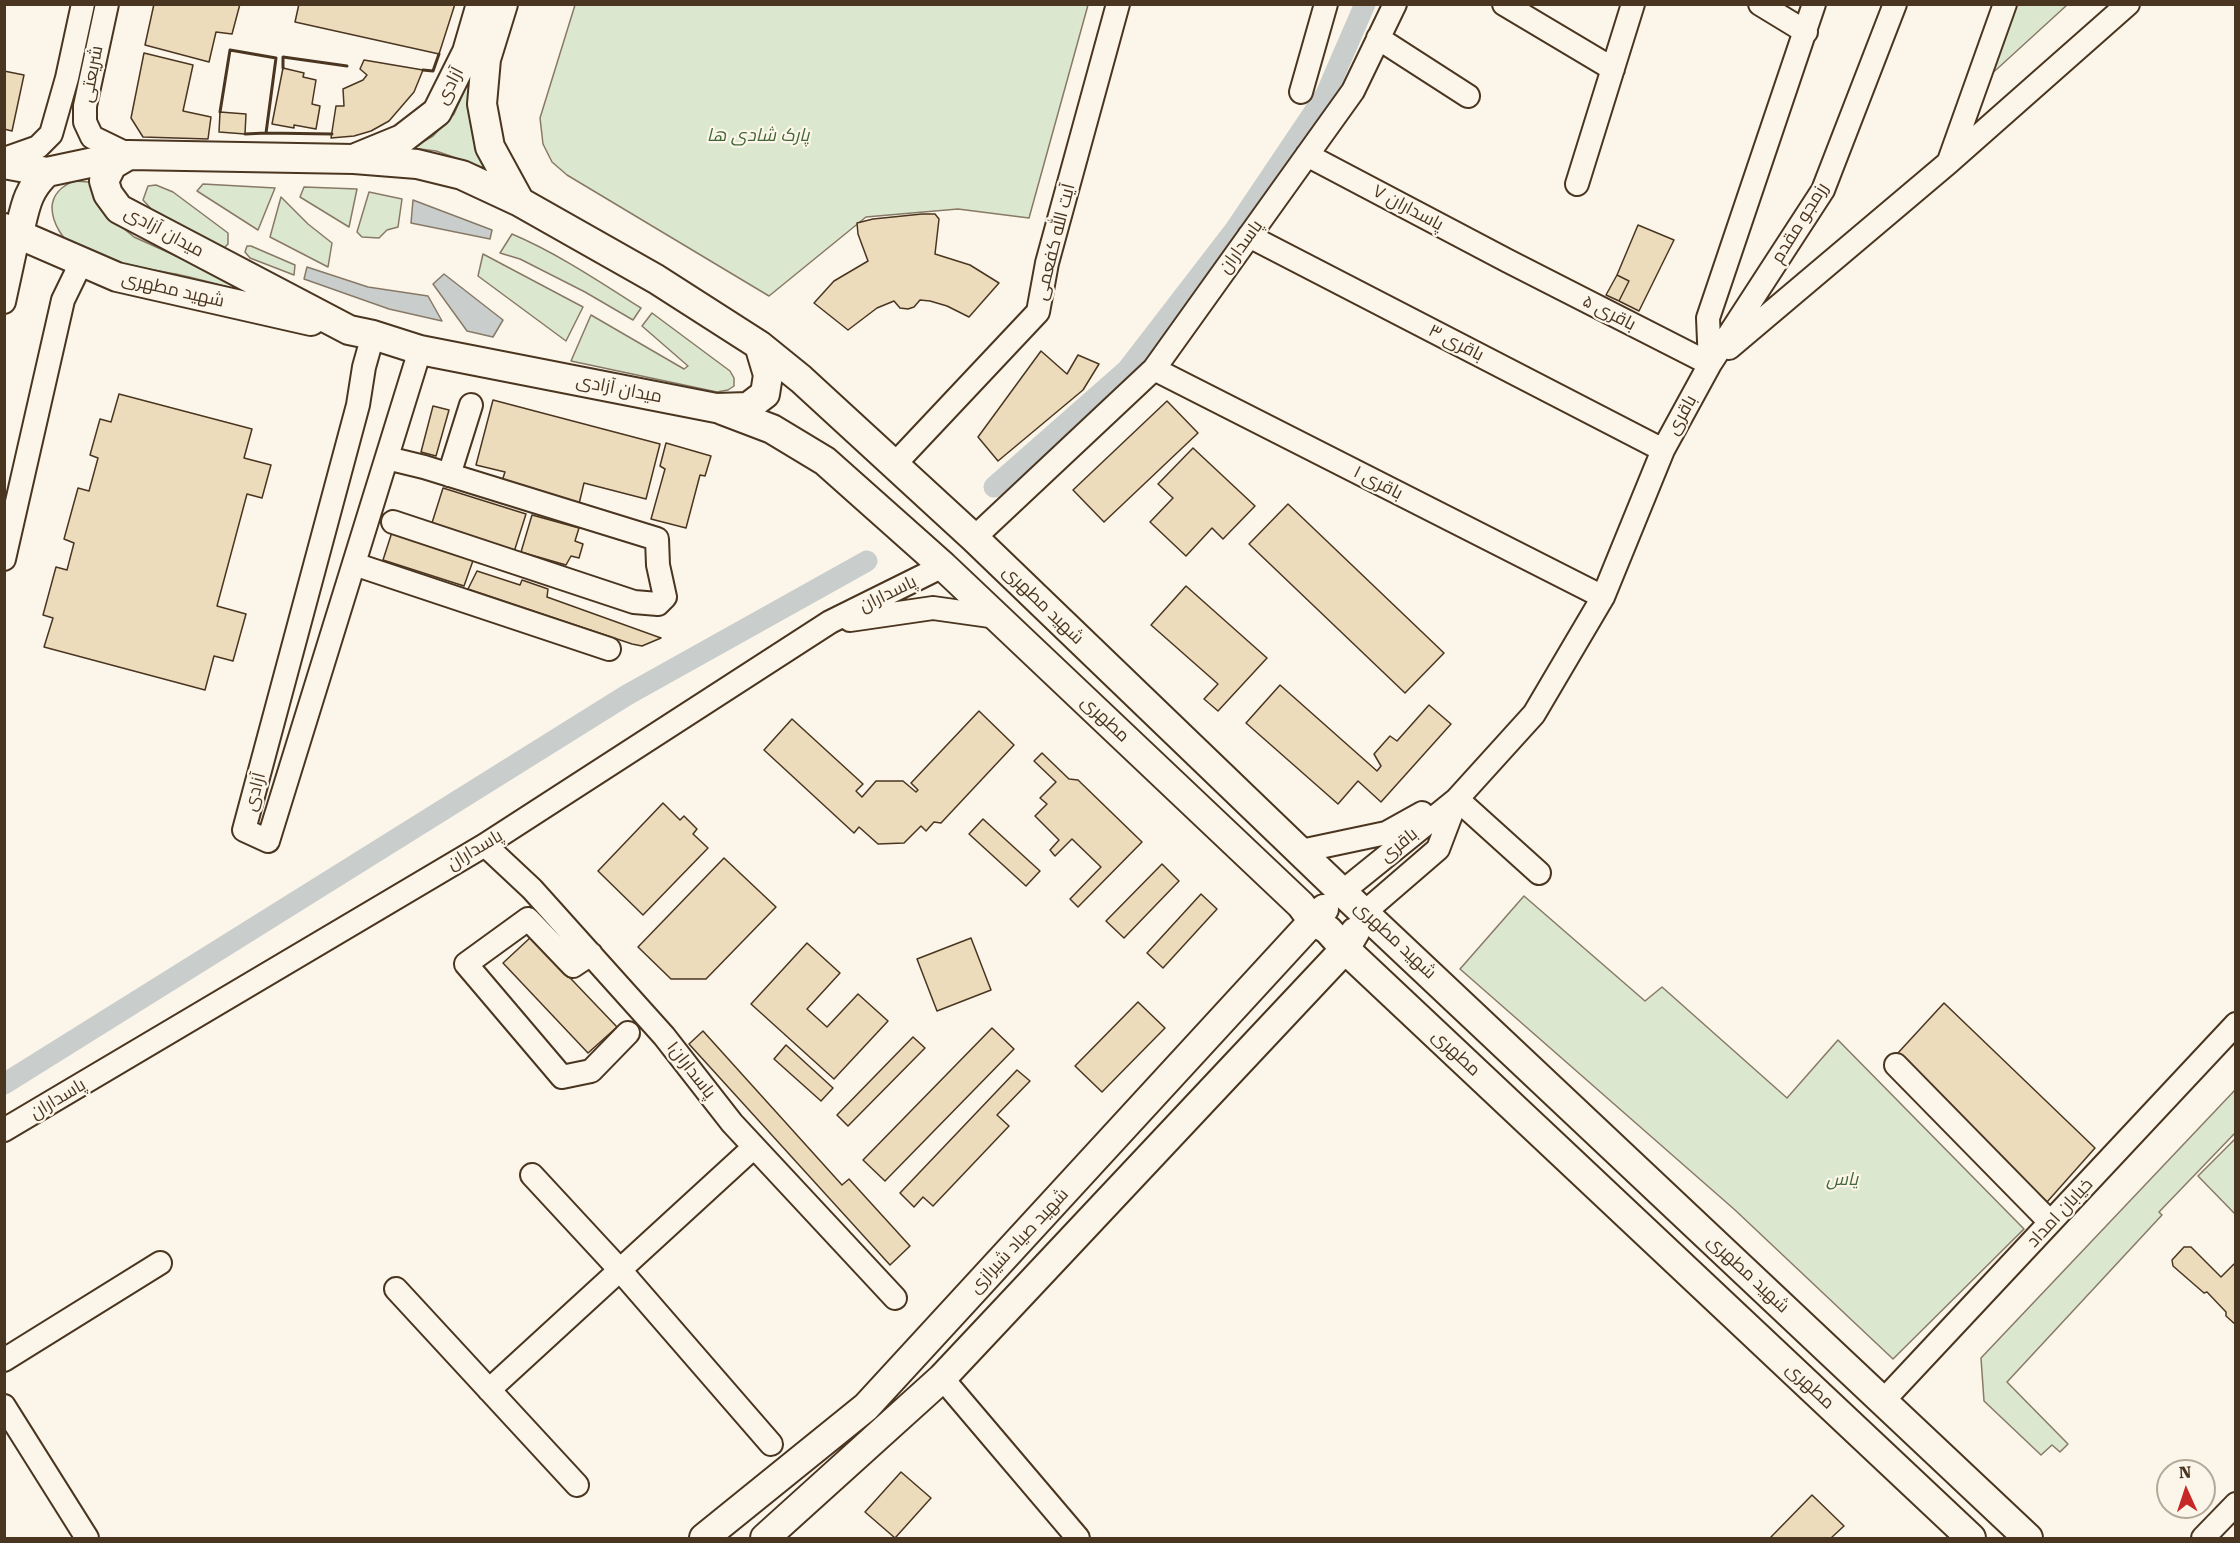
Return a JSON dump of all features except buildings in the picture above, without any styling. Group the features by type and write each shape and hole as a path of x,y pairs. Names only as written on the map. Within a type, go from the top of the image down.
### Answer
{"main road":[{"name":"آزادی","path":"354,159 402,139 437,112 467,52 481,4"},
{"name":"آزادی","path":"503,4 486,59 482,104 490,147 520,202"},
{"path":"4,164 47,172 129,155 354,159 417,164 462,175 520,202 656,279 759,345"},
{"name":"میدان آزادی","path":"129,155 112,165 104,181 108,194 119,209 361,332 420,350 716,408 748,407 765,394 768,375 759,345"},
{"path":"12,231 35,183 47,172"},
{"name":"شهید مطهری","path":"12,231 117,277 361,332"},
{"name":"شهید مطهری","path":"759,345 801,379 974,538 1342,891 2028,1539"},
{"path":"716,408 772,429 825,461 943,566 974,538"},
{"name":"مطهری","path":"943,566 1301,905 1312,920 1328,930 1345,949 1971,1539"},
{"name":"شهید صیاد شیرازی","path":"704,1539 866,1407 1312,920 1342,891"},
{"name":"شهید صیاد شیرازی","path":"765,1539 942,1378 1345,949 1365,912"},
{"path":"1848,1422 1879,1397"}],"street":[{"path":"4,159 38,147 51,134 67,78 83,4"},
{"name":"شریعتی","path":"107,4 88,86 85,122 92,137 129,155"},
{"name":"آیت الله کفعمی","path":"894,465 1038,312 1047,263 1118,4"},
{"path":"1301,92 1326,4"},
{"name":"پاسداران","path":"974,538 1154,369 1353,91 1395,4"},
{"path":"1504,4 1613,69"},
{"path":"1577,184 1634,4"},
{"path":"1760,4 1806,32"},
{"path":"1710,364 1708,318 1814,4"},
{"name":"رزمجو مقدم","path":"1710,364 1823,190 1894,4"},
{"path":"1948,163 2005,4"},
{"path":"1710,364 1948,163 2128,4"},
{"path":"1378,38 1468,96"},
{"name":"پاسداران ۷","path":"1307,155 1508,261"},
{"path":"4,302 12,231"},
{"name":"باقری ۳","path":"1249,236 1663,450"},
{"name":"باقری ۵","path":"1508,261 1710,364"},
{"path":"4,559 63,300 81,263"},
{"name":"آزادی","path":"361,332 364,367 355,416 244,830 268,842 420,350"},
{"name":"باقری","path":"1342,891 1461,793 1534,714 1603,597 1663,450 1710,364"},
{"name":"باقری ۱","path":"1154,369 1603,597"},
{"path":"448,475 471,405"},
{"path":"387,458 657,539 658,565 665,597 658,604 634,602 393,522"},
{"path":"354,564 609,649"},
{"name":"پاسداران","path":"4,1130 485,844 830,622 943,566"},
{"path":"830,622 933,608 997,617"},
{"path":"1301,851 1386,833 1461,793"},
{"path":"1461,793 1539,873"},
{"path":"1365,912 1437,849 1461,793"},
{"name":"پاسداران۱","path":"485,844 519,874 664,1036 754,1148 895,1298"},
{"path":"591,954 573,966 528,919 466,964 562,1077 591,1071 628,1033"},
{"name":"خیابان امداد","path":"1879,1397 2050,1222 2235,1024"},
{"path":"1896,1065 2050,1222"},
{"path":"489,1389 754,1148"},
{"path":"532,1175 620,1270 771,1444"},
{"path":"4,1360 160,1263"},
{"path":"396,1289 577,1485"},
{"path":"942,1378 1078,1539"},
{"path":"4,1406 87,1539"},
{"path":"2203,1539 2235,1504"}],"green space":[{"name":"پارک شادی ها","path":"575,5 1088,5 1029,218 958,209 866,217 769,296 567,175 552,162 543,144 540,118"},
{"path":"2008,5 2067,5 1968,93"},
{"path":"473,71 493,171 436,151 412,148 433,136 454,114"},
{"path":"74,181 89,182 117,223 134,237 274,300 213,283 112,261 77,249 59,231 52,213 54,198 66,185"},
{"path":"203,184 275,188 258,230 197,191"},
{"path":"156,185 173,192 228,233 228,244 224,248 154,212 143,200 148,186"},
{"path":"304,187 357,189 349,227 300,197"},
{"path":"369,192 402,199 398,227 387,230 379,238 362,237 357,232"},
{"path":"281,197 308,224 332,243 328,267 270,237"},
{"path":"512,234 562,259 641,308 633,320 585,292 520,259 500,253"},
{"path":"247,246 295,265 294,275 250,258 245,252"},
{"path":"483,254 583,307 566,341 478,276"},
{"path":"652,313 730,371 734,378 734,386 717,392 571,361 591,315 684,369 688,366 642,326"},
{"name":"یاس","path":"1524,896 1645,1001 1662,987 1787,1098 1838,1040 2024,1229 1893,1359 1735,1210 1460,969"},
{"path":"2235,1090 2235,1133 2159,1212 2162,1215 2007,1382 2068,1444 2060,1452 2052,1445 2041,1455 1984,1401 1981,1358"},
{"path":"2235,1139 2235,1214 2198,1176"}],"shaded area":[{"path":"413,200 492,230 490,239 411,223"},
{"path":"307,267 368,287 428,296 442,321 389,309 304,279"},
{"path":"444,274 503,320 493,337 467,331 433,284"}],"waterway":[{"path":"994,487 1127,370 1234,231 1326,94 1365,4"},
{"path":"4,1084 627,695 867,561"}],"wall":[{"path":"220,112 230,50 276,58 266,133 245,134"},
{"path":"423,70 433,71 439,54"},
{"path":"283,68 283,57 347,66"},
{"path":"266,133 332,134"}]}
